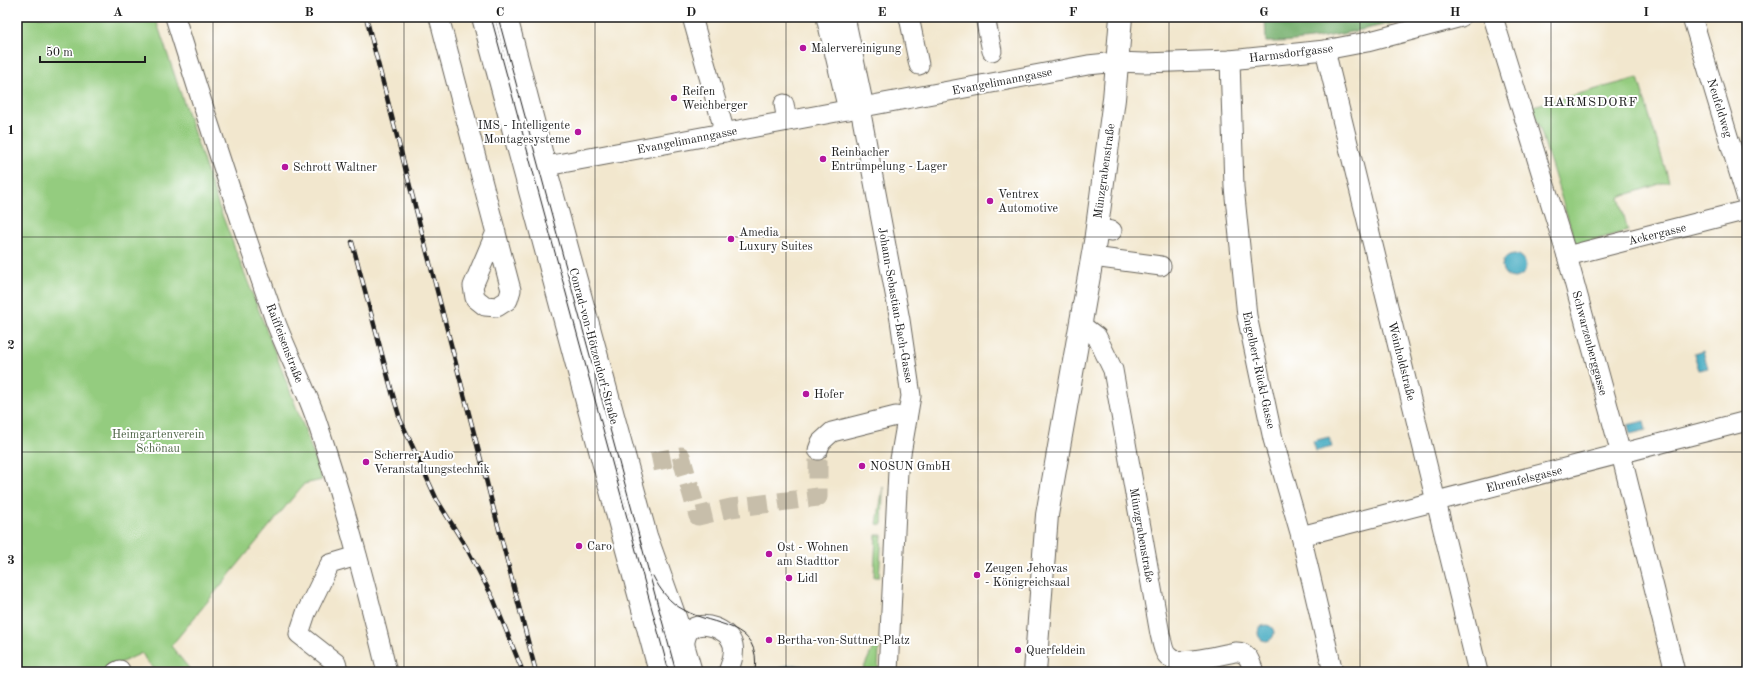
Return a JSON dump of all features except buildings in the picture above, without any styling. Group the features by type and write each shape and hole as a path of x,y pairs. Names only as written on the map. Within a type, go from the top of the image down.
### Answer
{"main road":[{"name":"Conrad-von-Hötzendorf-Straße","path":"483,17 535,170 646,536 691,672"},
{"name":"Conrad-von-Hötzendorf-Straße","path":"506,17 535,170 660,672"},
{"name":"Münzgrabenstraße","path":"1035,672 1047,515 1093,257 1104,230 1121,17"}],"street":[{"name":"Raiffeisenstraße","path":"175,17 220,160 277,325 318,424 357,556 388,672"},
{"path":"439,17 496,232"},
{"path":"692,17 725,133"},
{"path":"826,17 857,108"},
{"path":"845,17 857,108"},
{"path":"909,17 919,65"},
{"path":"985,17 992,51"},
{"name":"Harmsdorfgasse","path":"1117,62 1144,63 1230,60 1258,51 1325,50 1367,42 1461,17"},
{"name":"Schwarzenberggasse","path":"1493,17 1567,256 1621,454 1675,672"},
{"name":"Neufeldweg","path":"1692,17 1747,199"},
{"name":"Weinholdstraße","path":"1325,50 1478,672"},
{"name":"Engelbert-Rückl-Gasse","path":"1230,60 1234,187 1247,316 1273,439 1301,536 1333,672"},
{"name":"Evangelimanngasse","path":"535,170 663,138 725,133 786,113 857,108 1088,65 1117,62"},
{"name":"Johann-Sebastian-Bach-Gasse","path":"857,108 900,320 910,393 898,471 888,672"},
{"name":"Ackergasse","path":"1567,256 1747,210"},
{"path":"1093,257 1161,266"},
{"name":"Münzgrabenstraße","path":"1081,325 1097,337 1113,370 1160,634 1166,653 1169,658 1182,661 1238,652 1246,654 1254,672"},
{"path":"818,450 820,442 832,432 896,416 907,418"},
{"name":"Ehrenfelsgasse","path":"1301,536 1747,421"},
{"path":"646,536 640,556 673,672"},
{"path":"338,672 336,662 298,634 306,613 330,564 357,556"},
{"path":"684,648 686,635 692,629 705,626 720,630 729,637 734,646 734,653 728,672"}],"green space":[{"name":"Heimgartenverein Schönau","path":"17,17 155,17 219,207 305,430 322,480 304,484 171,646 192,672 157,672 142,653 100,672 17,672"},
{"path":"1265,17 1419,17 1363,30 1323,37 1284,42 1266,42"},
{"path":"1638,78 1669,181 1619,197 1628,231 1576,245 1533,106"},
{"path":"883,487 882,525 877,524"},
{"path":"876,535 882,535 879,577 874,577"},
{"path":"874,645 879,649 878,672 862,672"}],"water":[{"path":"1514,254 1519,255 1525,261 1525,271 1519,277 1514,278 1509,277 1503,271 1502,266 1503,261 1509,255"},
{"path":"1703,351 1708,368 1699,370 1694,354"},
{"path":"1644,421 1646,430 1630,434 1628,425"},
{"path":"1329,437 1332,447 1316,451 1313,441"},
{"path":"1266,625 1273,630 1274,633 1269,640 1266,641 1259,636 1258,633 1263,626"},
{"path":"794,665 807,667 817,672 772,672 784,666"}],"tunnel":[{"path":"652,462 681,456 698,516 731,508 818,497 818,450"}],"tram line":[{"path":"491,17 669,672"},
{"path":"498,17 676,672"},
{"path":"653,576 666,596 674,604 684,610 721,623 743,634 751,643 755,655 755,672"}],"railway":[{"path":"366,17 536,672"},
{"path":"352,242 400,419 437,500 466,547 493,598 523,672"}],"place":[{"name":"Malervereinigung","path":"803,48"},
{"name":"Reifen Weichberger","path":"674,98"},
{"name":"IMS - Intelligente Montagesysteme","path":"578,132"},
{"name":"Reinbacher Entrümpelung - Lager","path":"823,159"},
{"name":"Schrott Waltner","path":"285,167"},
{"name":"Ventrex Automotive","path":"990,201"},
{"name":"Amedia Luxury Suites","path":"731,239"},
{"name":"Hofer","path":"806,394"},
{"name":"Scherrer Audio Veranstaltungstechnik","path":"366,462"},
{"name":"NOSUN GmbH","path":"862,466"},
{"name":"Caro","path":"579,546"},
{"name":"Ost - Wohnen am Stadttor","path":"769,554"},
{"name":"Zeugen Jehovas - Königreichsaal","path":"977,575"},
{"name":"Lidl","path":"789,578"},
{"name":"Bertha-von-Suttner-Platz","path":"769,640"},
{"name":"Querfeldein","path":"1018,650"}],"district":[{"name":"HARMSDORF","path":"1591,101"}]}
